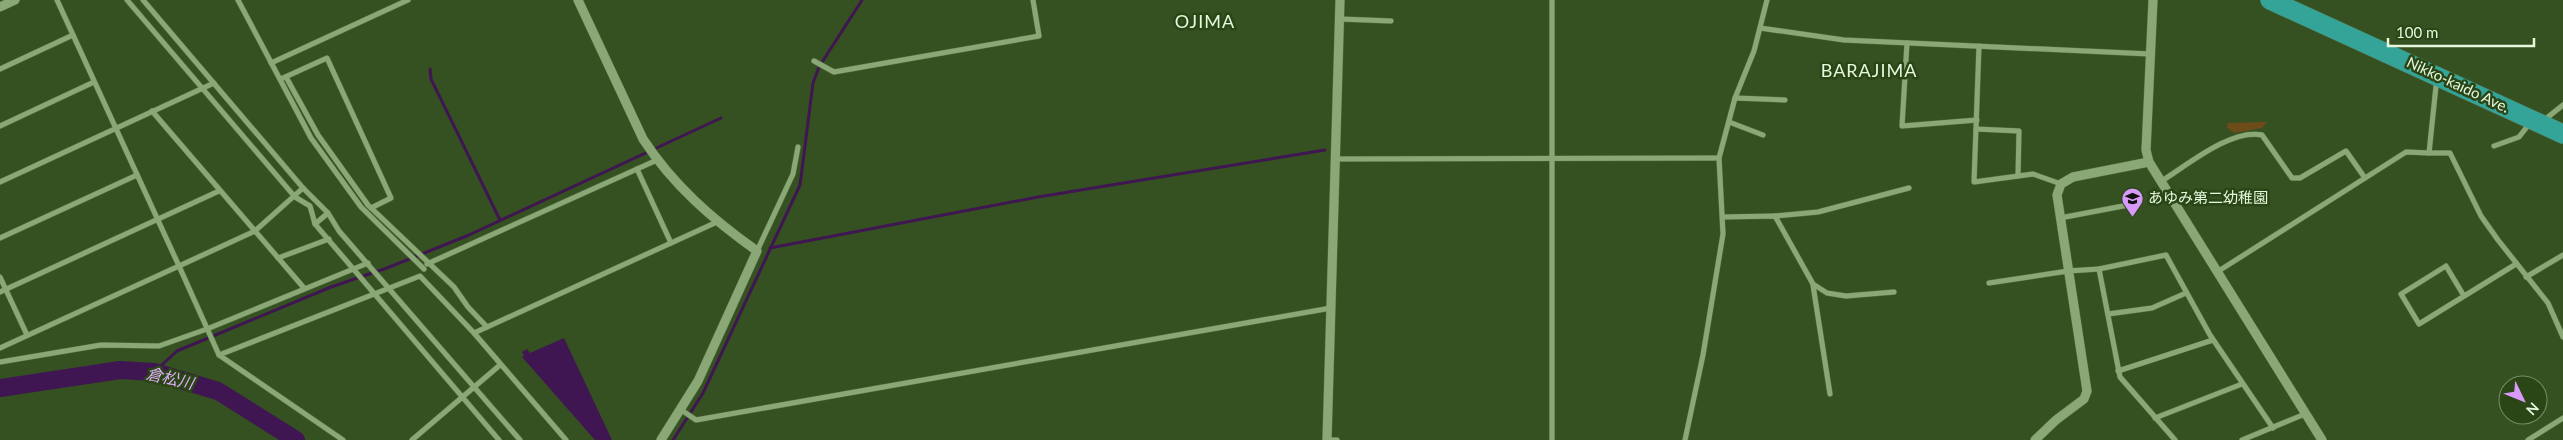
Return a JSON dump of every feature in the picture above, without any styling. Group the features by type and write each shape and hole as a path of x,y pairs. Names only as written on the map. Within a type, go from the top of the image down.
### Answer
{"highway":[{"name":"Nikko-kaido Ave.","path":"2270,0 2563,134"}],"street":[{"path":"0,7 15,0"},
{"path":"56,0 219,355 343,440"},
{"path":"127,0 295,197 310,206 315,224 499,440"},
{"path":"143,0 304,188 328,213 339,231 391,288 520,440"},
{"path":"238,0 270,63 312,138 362,207 424,269"},
{"path":"270,63 408,0"},
{"path":"578,0 643,139 656,160 676,184 717,222 757,251"},
{"path":"814,61 834,72 1039,36 1033,0"},
{"path":"1337,440 1327,440 1337,158 1340,0"},
{"path":"1552,0 1552,440"},
{"path":"1685,440 1703,355 1723,234 1719,158 1735,98 1754,51 1767,0"},
{"path":"2153,0 2146,150 2149,162 2159,183 2322,440"},
{"path":"1340,19 1391,21"},
{"path":"1760,28 1844,40 2150,54"},
{"path":"0,69 73,35"},
{"path":"1907,43 1902,126 1977,120"},
{"path":"1980,46 1974,182 2033,174 2061,184"},
{"path":"280,79 327,58 391,198 372,208"},
{"path":"286,76 318,136 372,208 454,287 468,307 488,327"},
{"path":"2429,153 2436,86 2440,77"},
{"path":"0,126 94,82"},
{"path":"0,182 214,83"},
{"path":"1735,98 1785,100"},
{"path":"2494,146 2519,136 2563,105"},
{"path":"152,112 304,288"},
{"path":"1729,122 1763,135"},
{"path":"1976,129 2019,131 2018,176"},
{"path":"2159,183 2229,139 2257,134 2262,135 2292,178 2300,178 2346,151 2366,178"},
{"path":"661,440 698,381 794,174 798,147"},
{"path":"2216,272 2406,152 2450,153 2481,216 2526,277 2548,303 2563,337"},
{"path":"1337,158 1719,158"},
{"path":"219,355 420,276 428,262 656,160"},
{"path":"2036,440 2086,396 2057,195 2061,184 2073,177 2149,162"},
{"path":"637,169 671,243"},
{"path":"0,238 137,175"},
{"path":"0,348 254,231 304,188"},
{"path":"1723,216 1775,216 1818,212 1909,188"},
{"path":"3,290 219,191"},
{"path":"2060,218 2139,203"},
{"path":"315,224 328,213"},
{"path":"1775,216 1813,284 1830,394"},
{"path":"474,333 717,222"},
{"path":"278,258 329,239"},
{"path":"1989,283 2068,271 2099,269 2166,255 2214,340 2273,428"},
{"path":"2526,277 2563,255"},
{"path":"0,362 101,345 159,346 207,329 368,263"},
{"path":"2464,296 2446,266 2401,294 2420,324 2516,264"},
{"path":"2099,269 2120,377 2175,440"},
{"path":"420,276 474,333 566,440"},
{"path":"0,277 3,290 27,335"},
{"path":"1813,284 1827,293 1846,296 1894,292"},
{"path":"2108,314 2152,308 2186,293"},
{"path":"680,409 696,420 1332,308"},
{"path":"2118,371 2214,340"},
{"path":"412,440 500,365"},
{"path":"2155,418 2242,384"},
{"path":"2242,440 2305,414"},
{"path":"2528,440 2563,418"}],"shaded area":[{"path":"2267,122 2262,128 2234,133 2226,127 2228,126 2227,123"},
{"path":"564,338 612,440 595,440 522,357 524,356 522,352 527,349 530,353"}],"waterway":[{"path":"673,440 703,393 800,185 813,83 819,67 862,0"},
{"path":"430,69 431,79 500,220"},
{"path":"154,372 177,351 331,287 387,268 469,235 721,118"},
{"path":"770,248 1038,197 1325,150"},
{"name":"倉松川","path":"0,388 120,370 154,372 218,391 296,440"}],"place":[{"name":"あゆみ第二幼稚園","path":"2132,217"}],"district":[{"name":"OJIMA","path":"1205,22"},
{"name":"BARAJIMA","path":"1869,71"}]}
